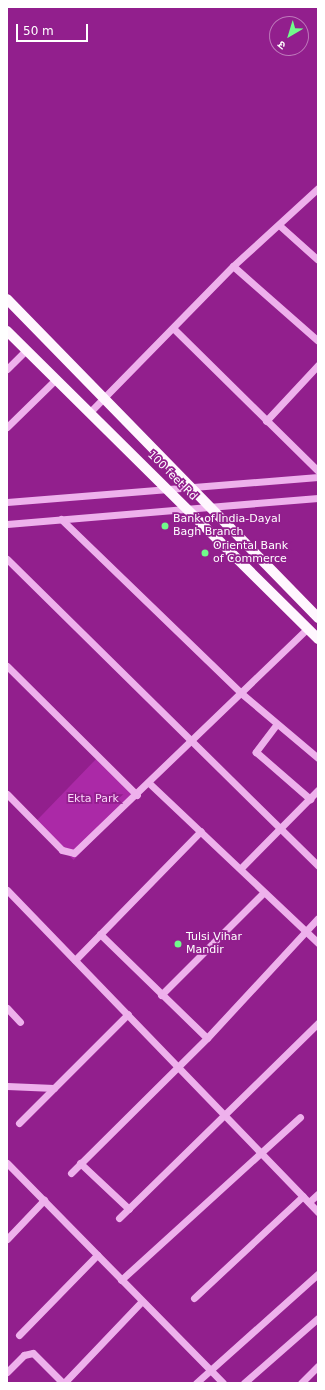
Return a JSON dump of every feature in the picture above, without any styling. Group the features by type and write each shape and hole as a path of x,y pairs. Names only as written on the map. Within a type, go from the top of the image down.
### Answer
{"main road":[{"path":"7,299 318,618"},
{"name":"100 feet Rd","path":"7,331 318,639"}],"street":[{"path":"90,412 174,329 233,266 318,188"},
{"path":"279,225 318,260"},
{"path":"233,266 318,341"},
{"path":"174,329 318,471"},
{"path":"7,369 26,350"},
{"path":"266,421 318,365"},
{"path":"7,427 56,379"},
{"path":"7,502 192,489 318,477"},
{"path":"7,524 186,507 318,498"},
{"path":"61,519 240,693 318,758"},
{"path":"7,559 280,831 318,866"},
{"path":"7,794 71,855 137,795 307,629"},
{"path":"7,666 137,795"},
{"path":"276,724 256,752 310,799"},
{"path":"149,783 241,868 263,892 318,943"},
{"path":"241,868 280,831 318,790"},
{"path":"75,960 201,831"},
{"path":"7,890 318,1212"},
{"path":"161,995 263,892"},
{"path":"71,1173 179,1067 318,918"},
{"path":"100,934 161,995 207,1038"},
{"path":"7,1008 20,1022"},
{"path":"19,1123 128,1014"},
{"path":"119,1218 226,1117 318,1023"},
{"path":"7,1086 54,1088"},
{"path":"120,1280 300,1117"},
{"path":"7,1163 120,1280 223,1383"},
{"path":"80,1163 129,1209"},
{"path":"309,1202 318,1194"},
{"path":"194,1298 303,1196"},
{"path":"7,1239 44,1200"},
{"path":"20,1335 97,1255"},
{"path":"196,1383 318,1274"},
{"path":"7,1372 24,1355 34,1353 64,1383 142,1301"},
{"path":"244,1383 318,1318"},
{"path":"301,1383 318,1366"}],"green space":[{"name":"Ekta Park","path":"98,757 137,795 74,860 35,822"}],"place":[{"name":"Bank of India-Dayal Bagh Branch","path":"165,526"},
{"name":"Oriental Bank of Commerce","path":"205,553"},
{"name":"Tulsi Vihar Mandir","path":"178,944"}]}
